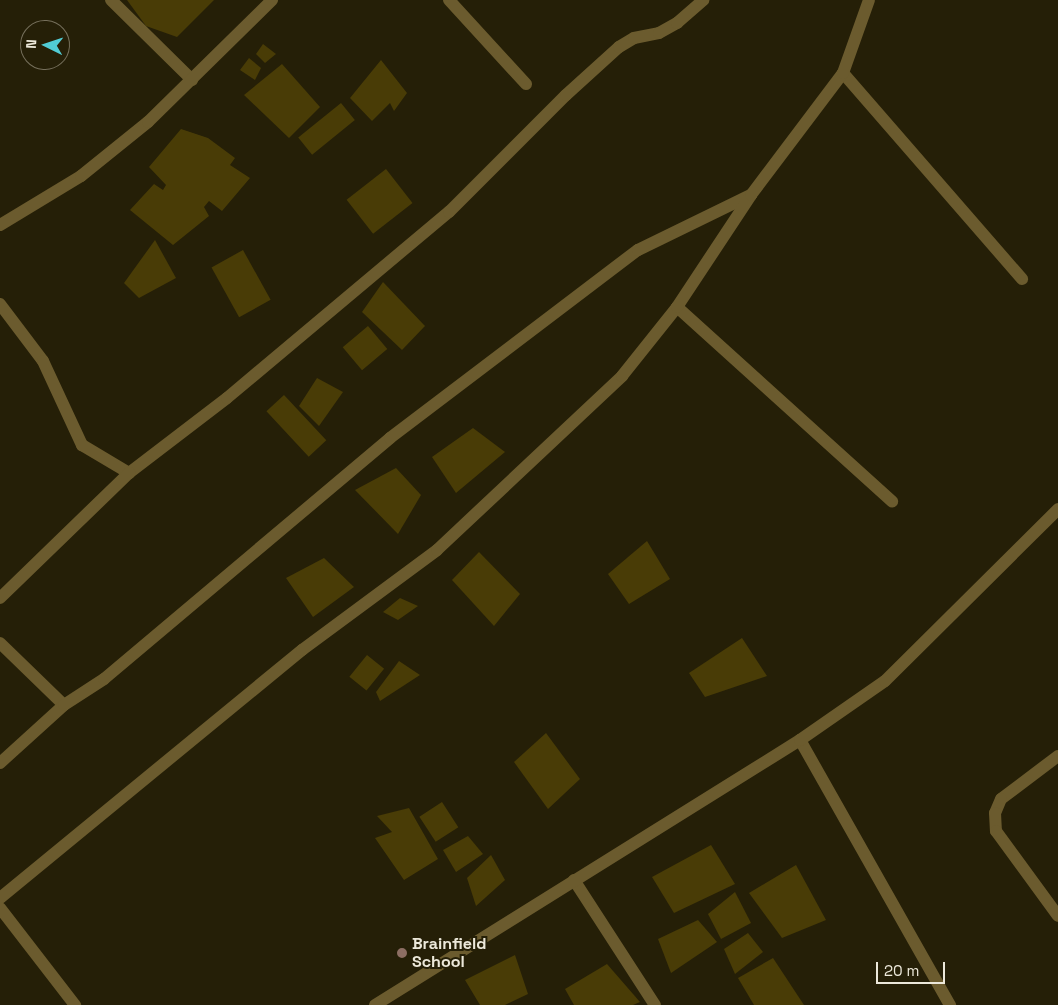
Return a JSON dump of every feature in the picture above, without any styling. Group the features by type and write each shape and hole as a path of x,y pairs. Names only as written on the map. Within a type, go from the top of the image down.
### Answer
{"street":[{"path":"111,0 192,80"},
{"path":"0,225 81,176 148,122 272,0"},
{"path":"449,0 526,84"},
{"path":"0,598 129,473 227,398 449,212 566,95 619,47 634,38 660,33 678,24 703,0"},
{"path":"0,898 302,650 437,550 622,376 677,307 751,195 843,73 870,2"},
{"path":"843,73 1022,279"},
{"path":"0,763 64,705 104,679 390,438 638,250 751,195"},
{"path":"0,304 43,361 82,445 129,473"},
{"path":"677,307 892,502"},
{"path":"380,1003 800,740 885,681 1058,509"},
{"path":"0,644 64,705"},
{"path":"800,740 950,1005"},
{"path":"1058,756 1001,799 996,813 996,832 1058,916"},
{"path":"574,880 655,1005"},
{"path":"0,908 76,1005"}],"building":[{"path":"127,0 214,0 177,37 146,26"},
{"path":"263,44 276,54 265,63 256,54"},
{"path":"249,58 261,68 255,80 240,70"},
{"path":"381,60 407,93 394,111 390,103 372,121 350,98"},
{"path":"282,64 320,107 289,138 244,95"},
{"path":"341,103 355,120 312,155 298,138"},
{"path":"181,129 208,138 235,158 230,165 250,178 222,211 209,201 204,207 209,216 173,245 130,210 154,184 163,190 166,185 149,167"},
{"path":"386,169 412,203 373,234 347,200"},
{"path":"155,240 176,278 139,298 124,283"},
{"path":"243,250 271,300 239,317 212,267"},
{"path":"383,282 425,326 402,350 362,312"},
{"path":"368,326 387,349 362,370 343,347"},
{"path":"317,378 343,392 319,426 299,406"},
{"path":"284,395 326,440 309,457 266,411"},
{"path":"473,428 505,452 456,493 432,457"},
{"path":"396,468 421,495 398,534 355,490"},
{"path":"647,541 670,579 629,604 608,574"},
{"path":"479,552 520,594 494,626 452,580"},
{"path":"324,558 354,587 313,617 286,578"},
{"path":"400,598 418,606 398,620 383,612"},
{"path":"742,638 767,676 705,697 689,673"},
{"path":"367,655 384,669 366,691 349,677"},
{"path":"399,661 420,675 380,701 376,692"},
{"path":"546,733 580,779 548,809 514,762"},
{"path":"442,802 458,827 436,842 419,817"},
{"path":"409,808 438,859 404,880 375,838 392,832 377,816"},
{"path":"468,836 483,854 456,872 443,850"},
{"path":"711,845 735,884 674,913 652,877"},
{"path":"491,855 505,880 476,906 467,878"},
{"path":"796,865 826,920 782,938 749,893"},
{"path":"735,892 751,923 721,939 708,914"},
{"path":"698,920 717,942 671,973 658,939"},
{"path":"748,933 763,952 735,974 724,949"},
{"path":"515,955 528,994 505,1005 480,1005 465,980"},
{"path":"773,958 804,1005 754,1005 738,978"},
{"path":"607,964 640,1002 633,1005 574,1005 565,989"}],"place":[{"name":"Brainfield School","path":"402,953"}]}
